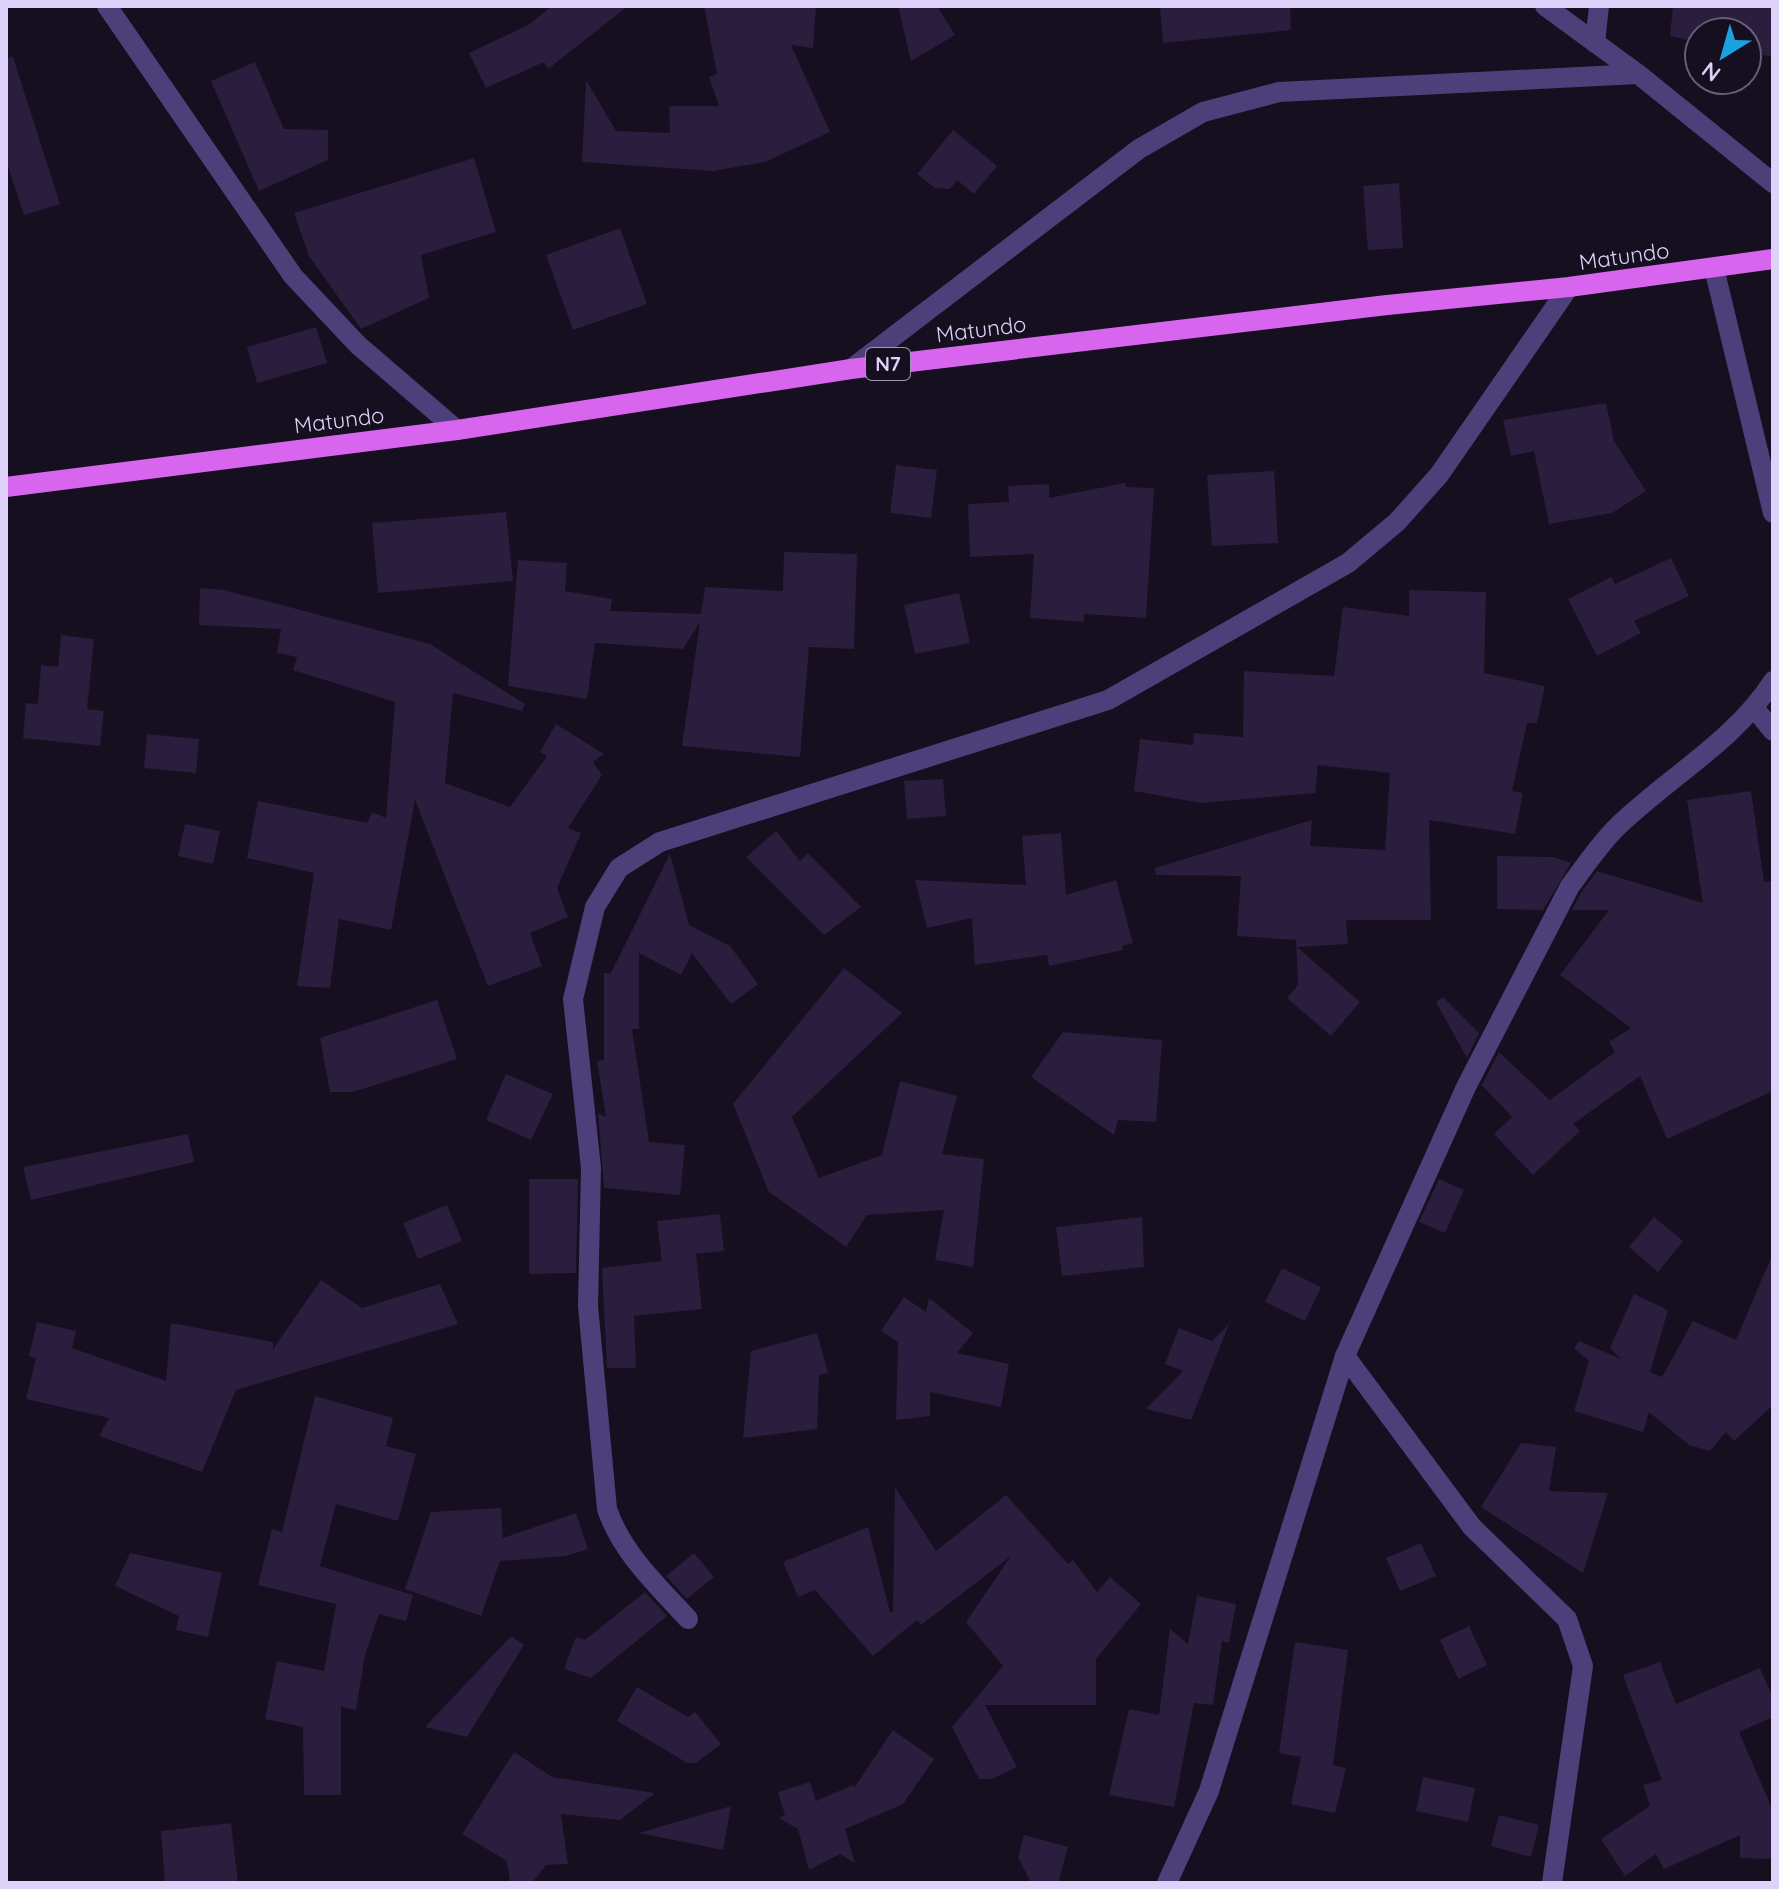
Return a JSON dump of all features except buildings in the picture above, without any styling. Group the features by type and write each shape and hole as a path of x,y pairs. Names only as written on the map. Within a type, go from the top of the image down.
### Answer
{"main road":[{"name":"Matundo","path":"6,487 457,430 851,369 1387,305 1569,287 1773,259"}],"street":[{"path":"107,6 293,276 358,345 457,430"},
{"path":"1545,6 1638,74 1773,183"},
{"path":"1595,43 1599,6"},
{"path":"851,369 1139,149 1203,112 1279,92 1638,74"},
{"path":"1714,268 1773,513"},
{"path":"688,1619 635,1560 613,1529 607,1509 591,1356 588,1306 592,1187 573,999 595,907 619,868 660,842 1108,700 1348,563 1397,522 1439,475 1569,287"},
{"path":"1167,1883 1209,1791 1345,1356 1466,1087 1570,886 1615,829 1755,709 1773,681"},
{"path":"1755,709 1773,731"},
{"path":"1345,1356 1472,1527 1567,1619 1583,1666 1552,1883"}]}
